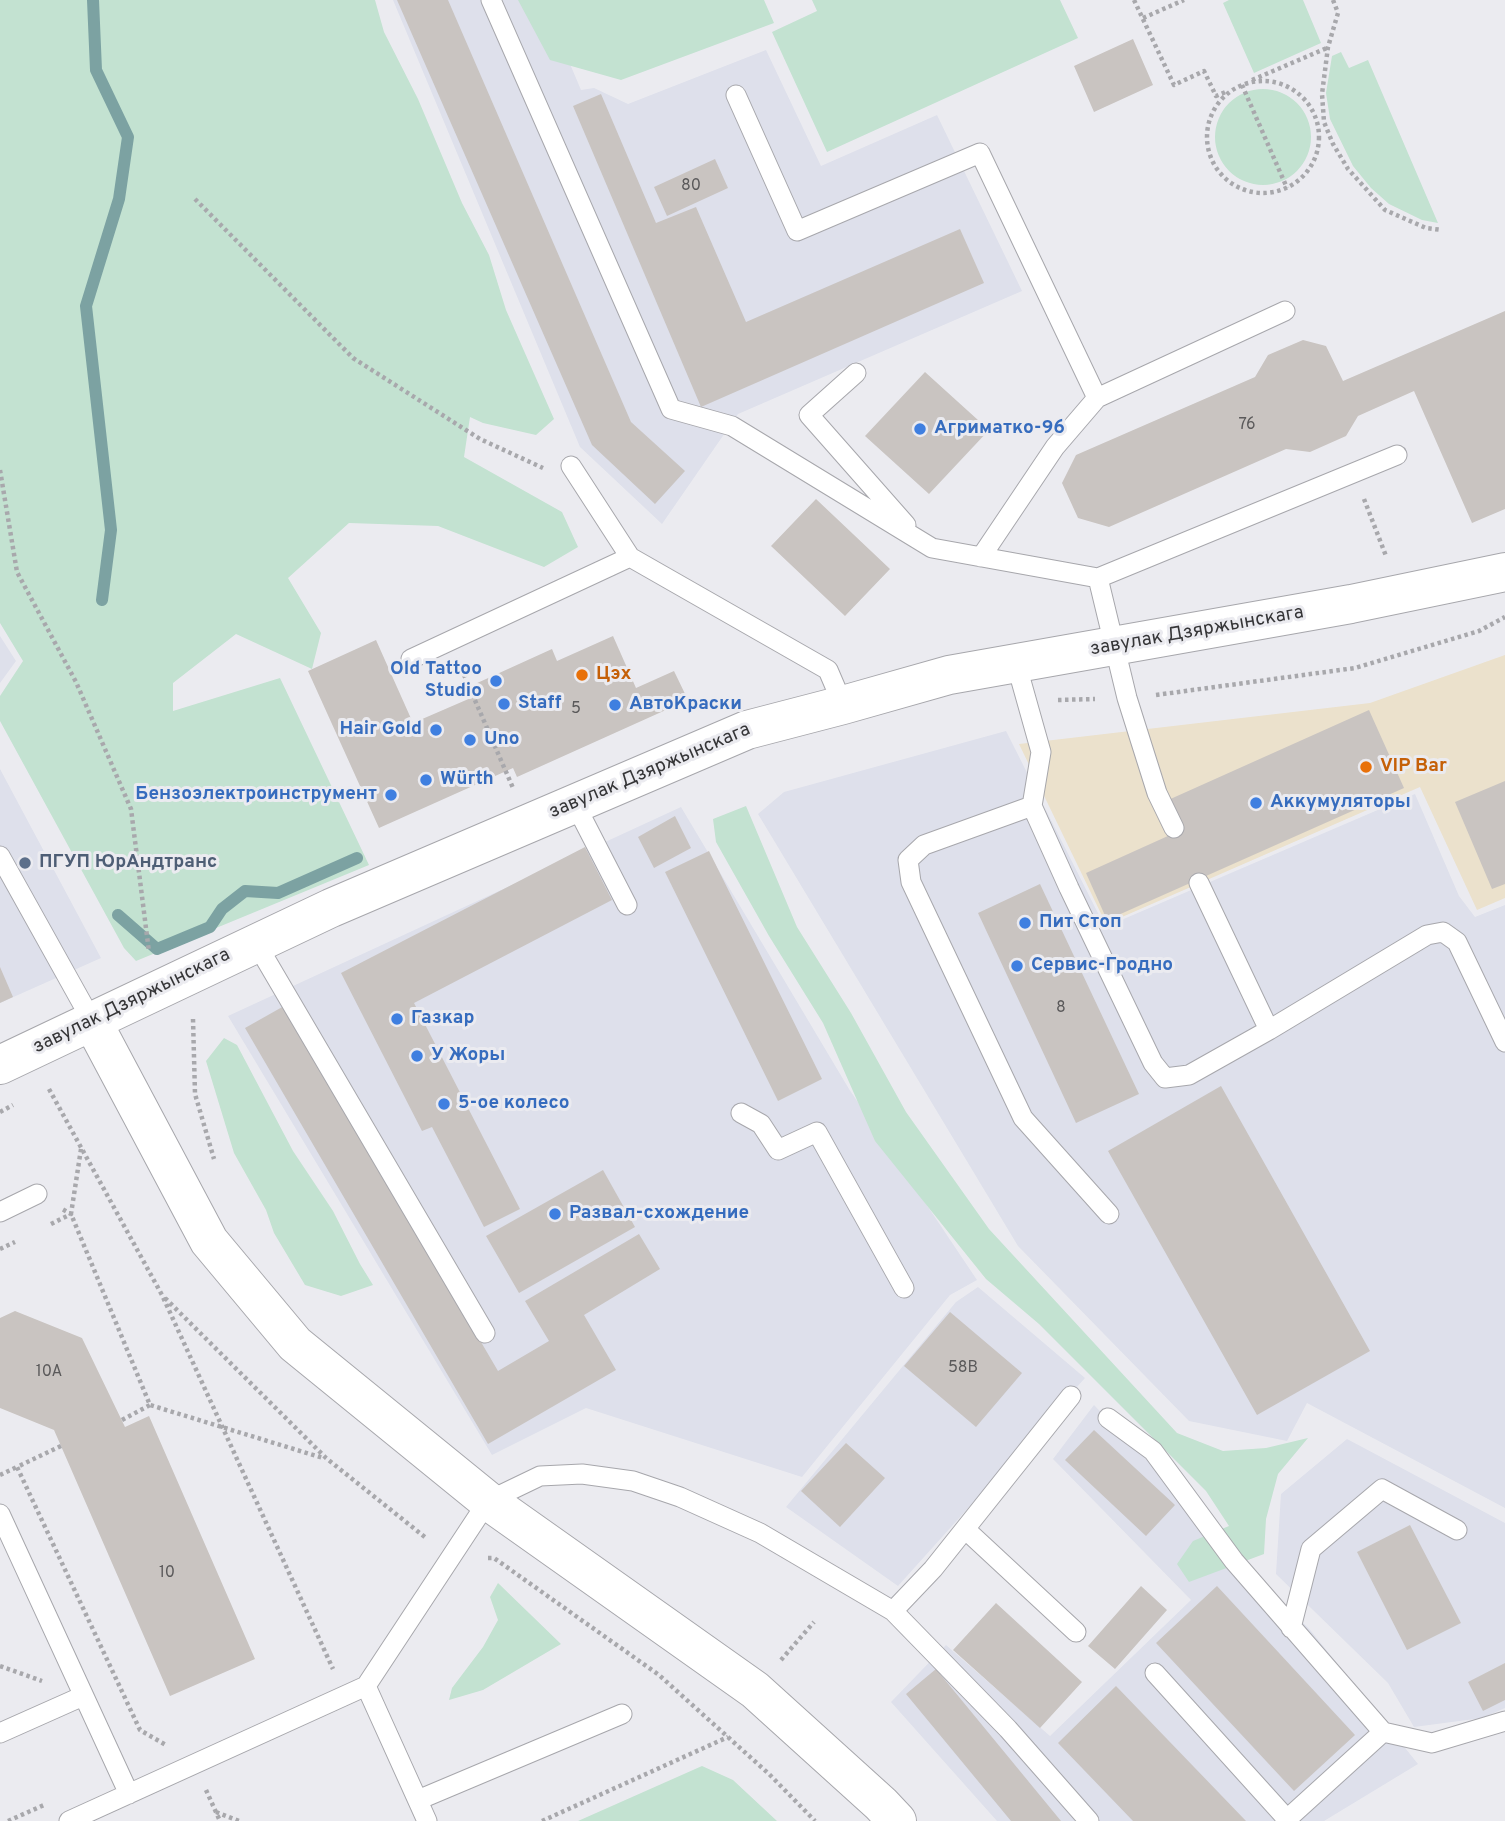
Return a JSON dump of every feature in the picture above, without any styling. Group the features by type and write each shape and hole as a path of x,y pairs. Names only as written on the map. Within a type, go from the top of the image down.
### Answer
{"street":[{"name":"завулак Дзяржынскага","path":"0,1065 331,908 747,730 949,675 1352,604 1505,572"},
{"path":"92,1021 209,1241 295,1344 488,1501 755,1690 897,1821"}],"lane":[{"path":"491,0 671,409 732,426 932,548 1098,578 1396,455"},
{"path":"736,95 797,231 980,153 1097,398"},
{"path":"981,557 1055,447 1097,398 1285,311"},
{"path":"856,373 809,415 920,541"},
{"path":"571,466 631,557 828,670 843,705"},
{"path":"411,659 631,557"},
{"path":"1098,578 1127,698 1157,793 1174,828"},
{"path":"1016,663 1041,752 1032,806 1153,1063 1165,1078 1188,1075 1269,1030 1427,935 1443,932 1457,942 1505,1042"},
{"path":"575,804 627,905"},
{"path":"1032,806 925,845 908,860 911,882 1023,1118 1109,1214"},
{"path":"0,856 92,1021"},
{"path":"1199,883 1269,1030"},
{"path":"256,943 485,1333"},
{"path":"741,1113 761,1124 778,1150 817,1132 904,1288"},
{"path":"0,1212 37,1194"},
{"path":"892,1611 933,1569 1071,1396"},
{"path":"1108,1418 1153,1451 1234,1561 1383,1732 1432,1743 1505,1721"},
{"path":"69,1821 366,1686 488,1501 540,1476 582,1474 633,1481 680,1497 760,1533 892,1611 1008,1729 1089,1821"},
{"path":"1291,1628 1311,1549 1382,1489 1457,1530"},
{"path":"0,1514 129,1794"},
{"path":"965,1530 1076,1632"},
{"path":"1155,1673 1286,1820 1383,1732"},
{"path":"366,1686 427,1821"},
{"path":"0,1732 83,1696"},
{"path":"418,1800 622,1714"}],"path":[{"path":"1134,0 1174,85 1204,71 1216,96 1328,47"},
{"path":"1143,18 1184,0"},
{"path":"1333,0 1338,13 1328,47 1322,94 1321,122 1320,143 1315,161 1303,177 1287,188 1270,193 1252,192 1236,186 1222,175 1212,160 1207,144 1208,125 1214,109 1225,95 1242,85 1260,80 1280,82 1297,92 1310,106 1321,122 1348,169 1385,210 1426,228 1442,230"},
{"path":"1242,85 1287,188"},
{"path":"195,199 353,358 480,439 585,487"},
{"path":"0,470 17,572 76,682 131,809 153,991"},
{"path":"1353,472 1389,566"},
{"path":"1027,701 1127,698 1355,668 1479,631 1505,617"},
{"path":"449,642 516,794"},
{"path":"181,1024 205,1013"},
{"path":"193,1018 195,1094 217,1171"},
{"path":"36,1094 111,1057"},
{"path":"49,1089 162,1295 335,1673"},
{"path":"0,1112 24,1100"},
{"path":"81,1148 71,1214 150,1405"},
{"path":"162,1295 326,1458 451,1557 494,1558 659,1675 815,1821"},
{"path":"122,1420 150,1405 326,1458"},
{"path":"0,1475 61,1446"},
{"path":"17,1468 140,1730 171,1747 118,1771"},
{"path":"755,1690 814,1622"},
{"path":"541,1821 728,1737"},
{"path":"8,1821 45,1804"},
{"path":"215,1811 239,1821"}],"shaded area":[{"path":"393,0 543,0 581,90 594,88 628,104 766,50 821,166 937,115 1022,291 738,414 662,524 580,447"},
{"path":"0,636 16,661 0,683"},
{"path":"1505,655 1505,898 1477,910 1420,787 1106,924 1019,744 1370,703"},
{"path":"1006,731 1105,927 1415,794 1459,896 1475,917 1505,905 1505,1508 1307,1403 1287,1441 1189,1421 1018,1246 758,814 784,792"},
{"name":"ПГУП ЮрАндтранс","path":"0,769 101,958 0,1003"},
{"path":"681,807 849,1089 977,1280 950,1295 802,1477 586,1408 492,1455 228,1016"},
{"path":"978,1287 1085,1378 898,1586 786,1507 956,1302"},
{"path":"1094,1405 1311,1631 1418,1764 1324,1821 997,1821 891,1702 946,1645 1050,1736 1191,1600 1053,1459"},
{"path":"1347,1439 1505,1523 1505,1708 1482,1718 1414,1727 1388,1683 1276,1574 1281,1494"}],"green space":[{"path":"0,0 375,0 384,32 418,99 462,203 489,255 506,310 554,419 536,435 483,423 470,417 464,457 562,512 578,547 544,567 438,526 349,523 288,578 321,633 312,669 236,634 173,683 173,711 280,678 369,865 136,961 124,948 0,721 0,696 23,661 0,623"},
{"path":"518,0 764,0 774,23 621,80 550,60"},
{"path":"812,0 1060,0 1078,38 827,152 772,32 817,11"},
{"path":"1229,0 1303,0 1321,43 1254,73 1223,3"},
{"path":"1341,52 1349,68 1368,60 1438,223 1422,220 1389,204 1353,166 1330,119 1326,93 1332,56"},
{"path":"1263,89 1281,93 1297,103 1307,119 1311,137 1307,155 1297,171 1281,181 1263,185 1245,181 1229,171 1219,155 1215,137 1219,119 1229,103 1245,93"},
{"path":"746,806 797,927 851,1013 906,1112 989,1229 1177,1433 1223,1451 1266,1448 1308,1438 1278,1474 1266,1519 1264,1554 1189,1582 1177,1564 1193,1541 1229,1526 1206,1491 1039,1324 986,1279 875,1141 823,1023 769,936 716,842 713,819"},
{"path":"224,1038 237,1045 293,1151 333,1211 373,1285 341,1296 305,1285 274,1233 266,1210 234,1153 206,1061"},
{"path":"498,1583 561,1644 483,1690 449,1700 452,1688 483,1647 498,1620 490,1597"},
{"path":"702,1766 733,1780 777,1821 578,1821"}],"building":[{"path":"397,0 448,0 631,422 685,471 655,504 592,445"},
{"path":"1133,39 1153,85 1094,112 1074,66"},
{"path":"601,94 656,223 696,207 746,322 960,229 984,283 701,407 573,106"},
{"path":"715,159 728,188 667,216 654,187"},
{"path":"1505,311 1505,509 1472,523 1414,391 1358,416 1346,436 1310,452 1286,449 1109,527 1078,518 1062,483 1076,455 1255,377 1268,355 1303,340 1326,346 1343,381"},
{"path":"925,372 989,430 929,494 865,436"},
{"path":"816,499 890,569 845,616 771,546"},
{"path":"613,636 636,688 674,671 688,700 517,777 513,768 379,828 308,671 376,640 413,723 480,694 475,684 552,649 557,661"},
{"path":"1369,710 1404,788 1107,920 1086,873 1179,831 1166,801"},
{"path":"1505,781 1505,884 1492,889 1455,802"},
{"path":"675,816 691,848 654,868 638,837"},
{"path":"585,847 612,900 414,1003 520,1209 484,1227 432,1127 422,1131 341,973"},
{"path":"709,851 822,1079 778,1101 665,872"},
{"path":"1040,884 1139,1094 1076,1123 978,913"},
{"path":"0,967 13,997 0,1003"},
{"path":"284,1006 498,1371 549,1341 525,1301 639,1234 660,1269 584,1315 616,1370 488,1444 245,1028"},
{"path":"1221,1086 1370,1351 1257,1415 1108,1151"},
{"path":"603,1170 635,1227 519,1293 486,1236"},
{"path":"15,1311 82,1338 125,1427 149,1416 255,1659 170,1696 54,1430 0,1408 0,1318"},
{"path":"950,1312 1022,1373 976,1427 904,1366"},
{"path":"1094,1430 1175,1505 1146,1536 1065,1460"},
{"path":"846,1443 885,1478 840,1527 801,1491"},
{"path":"1410,1525 1461,1623 1407,1650 1357,1552"},
{"path":"1141,1586 1167,1610 1115,1669 1088,1646"},
{"path":"1217,1586 1355,1735 1294,1791 1156,1643"},
{"path":"996,1603 1082,1682 1040,1728 953,1650"},
{"path":"1505,1663 1505,1700 1483,1711 1468,1682"},
{"path":"936,1669 1061,1821 1011,1821 906,1694"},
{"path":"1116,1686 1246,1821 1133,1821 1058,1743"}],"waterway":[{"path":"93,0 96,70 128,137 119,199 86,306 111,530 102,600"},
{"path":"118,915 157,949 210,927 222,909 245,891 278,893 357,858"}],"place":[{"name":"Агриматко-96","path":"920,429"},
{"name":"Цэх","path":"582,675"},
{"name":"Old Tattoo Studio","path":"496,681"},
{"name":"Staff","path":"504,704"},
{"name":"АвтоКраски","path":"615,705"},
{"name":"Hair Gold","path":"436,730"},
{"name":"Uno","path":"470,740"},
{"name":"VIP Bar","path":"1366,767"},
{"name":"Würth","path":"426,780"},
{"name":"Бензоэлектроинструмент","path":"391,795"},
{"name":"Аккумуляторы","path":"1256,803"},
{"name":"ПГУП ЮрАндтранс","path":"25,863"},
{"name":"Пит Стоп","path":"1025,923"},
{"name":"Сервис-Гродно","path":"1017,966"},
{"name":"Газкар","path":"397,1019"},
{"name":"У Жоры","path":"417,1056"},
{"name":"5-ое колесо","path":"444,1104"},
{"name":"Развал-схождение","path":"555,1214"}]}
